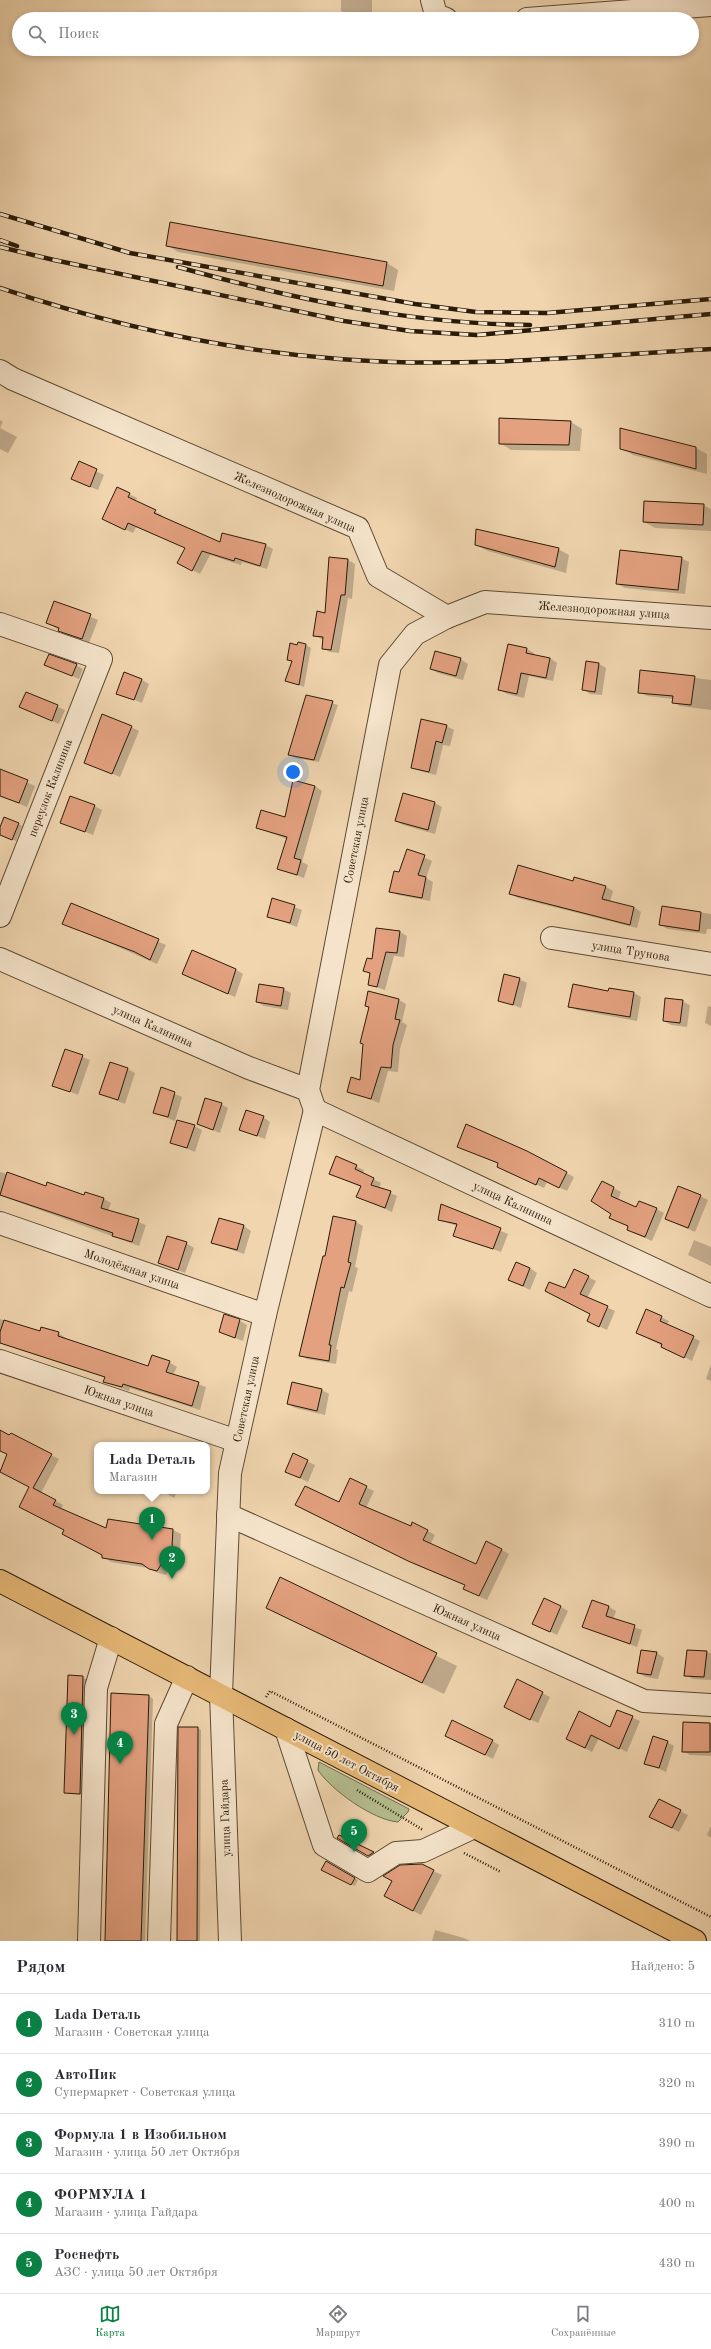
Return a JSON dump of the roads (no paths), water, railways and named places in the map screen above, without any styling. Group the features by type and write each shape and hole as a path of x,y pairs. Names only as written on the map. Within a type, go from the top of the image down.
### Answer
{"main road":[{"name":"улица 50 лет Октября","path":"0,1580 695,1941"}],"street":[{"path":"432,0 435,12"},
{"path":"619,12 711,5"},
{"name":"Железнодорожная улица","path":"0,371 20,382 358,528 378,576 447,617 485,602 711,618"},
{"name":"Советская улица","path":"308,1090 390,665 415,634 447,617"},
{"name":"переулок Калинина","path":"0,624 101,659 0,916"},
{"name":"улица Трунова","path":"552,938 711,964"},
{"name":"улица Калинина","path":"0,960 248,1068 308,1090"},
{"path":"308,1090 315,1110"},
{"name":"Советская улица","path":"221,1694 230,1473 265,1315 315,1110"},
{"name":"улица Калинина","path":"315,1110 711,1296"},
{"name":"Молодёжная улица","path":"0,1223 265,1315"},
{"name":"Южная улица","path":"0,1361 237,1441"},
{"name":"Южная улица","path":"228,1515 644,1701 711,1705"},
{"path":"89,1941 96,1688 111,1638"},
{"path":"159,1941 166,1724 188,1677"},
{"name":"улица Гайдара","path":"221,1694 230,1941"},
{"path":"286,1729 324,1845 368,1871 396,1853 423,1851 474,1827"}],"railway":[{"path":"0,214 130,253 415,304 476,312 547,313 711,299"},
{"path":"0,240 17,246"},
{"path":"0,247 54,260 344,321 410,331 477,335 711,314"},
{"path":"178,267 221,279 352,308 441,320 485,324 530,325"},
{"path":"0,288 83,313 167,334 253,349 339,359 385,362 478,362 572,358 711,349"}],"place":[{"name":"Lada Dеталь","path":"152,1540"},
{"name":"АвтоПик","path":"172,1579"},
{"name":"Формула 1 в Изобильном","path":"74,1735"},
{"name":"ФОРМУЛА 1","path":"120,1764"},
{"name":"Роснефть","path":"354,1852"}]}
